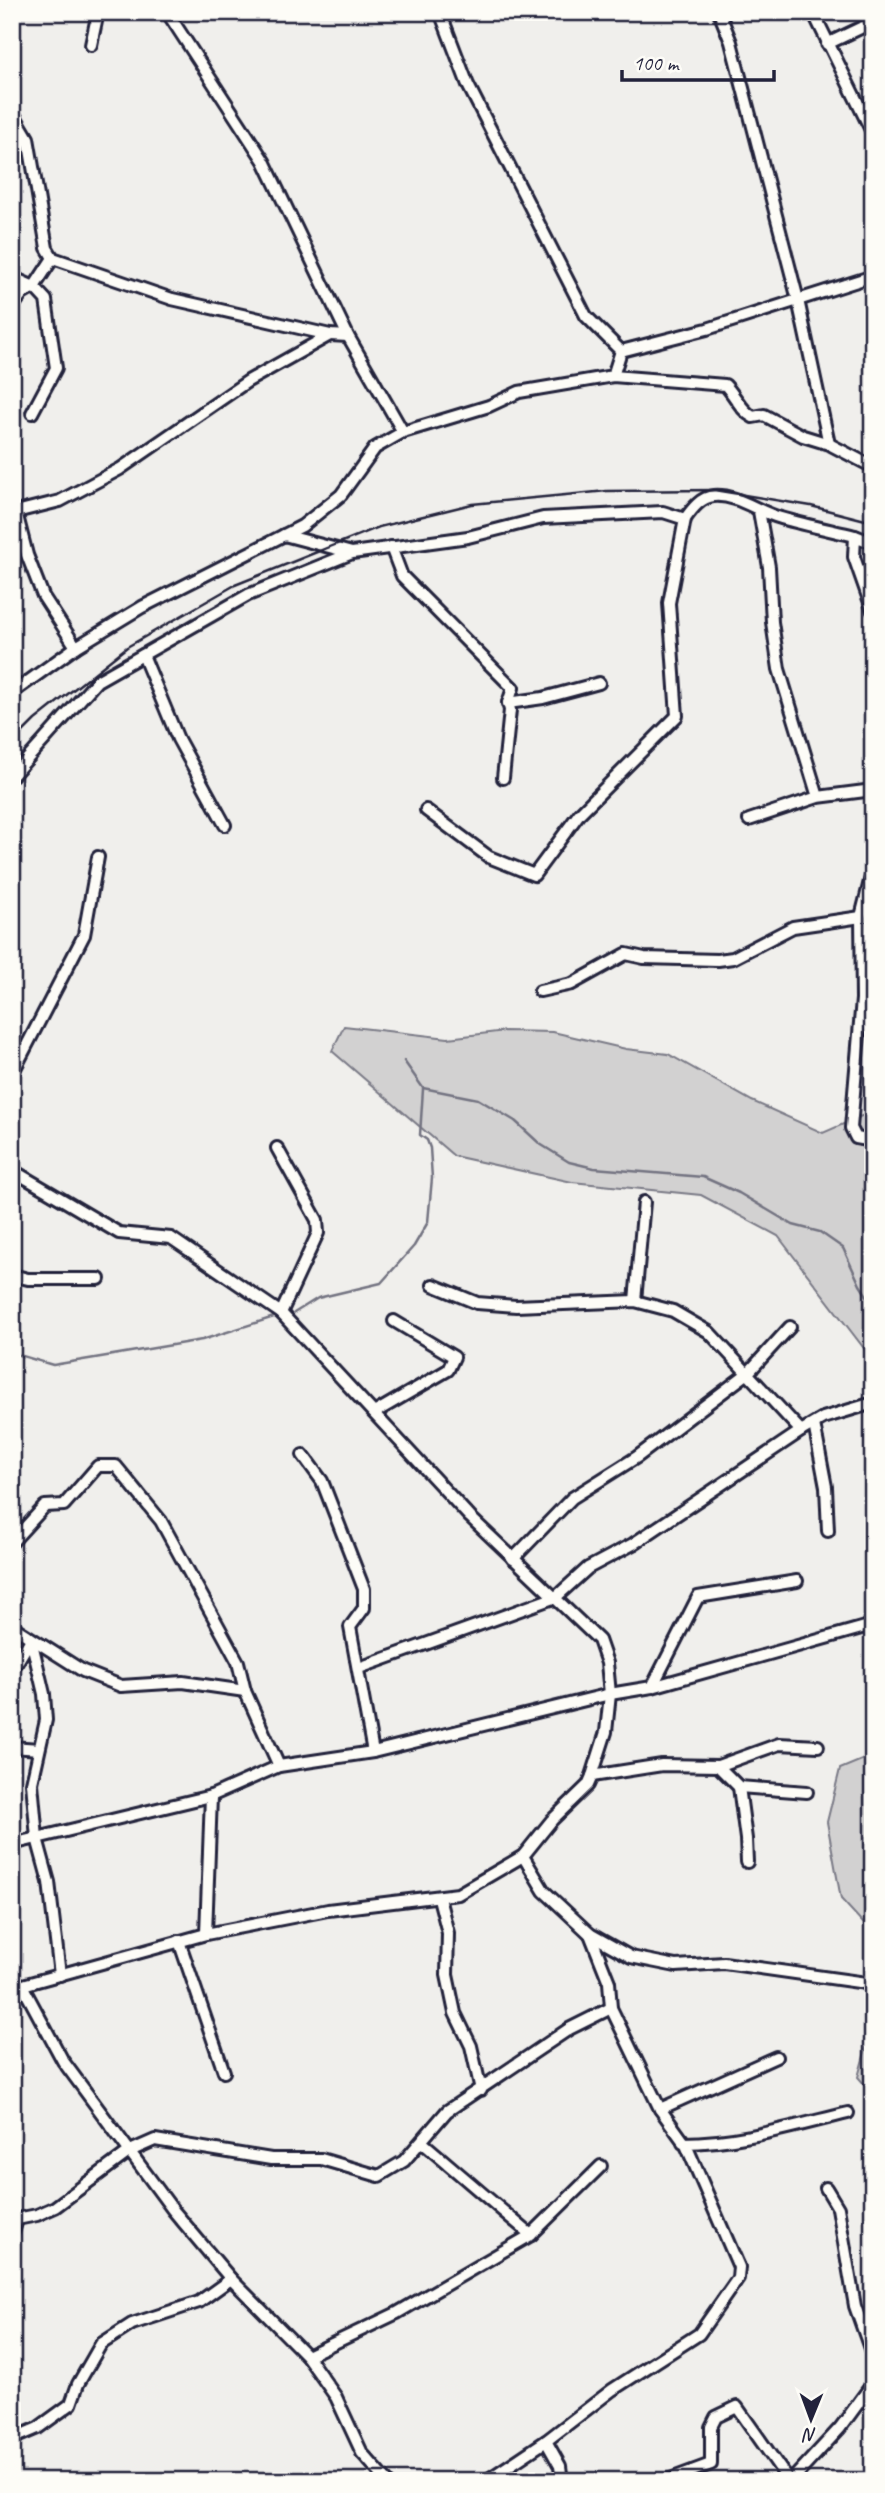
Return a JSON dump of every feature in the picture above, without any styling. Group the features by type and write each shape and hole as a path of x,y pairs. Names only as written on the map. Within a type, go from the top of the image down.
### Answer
{"street":[{"path":"91,45 99,12"},
{"path":"167,12 264,161 348,336 403,432"},
{"path":"440,12 468,85 573,292 586,316 621,351"},
{"path":"719,12 731,42 798,300 829,444"},
{"path":"813,12 873,134"},
{"path":"827,44 873,22"},
{"path":"12,111 28,138 47,248 53,258 172,299 330,335 348,336"},
{"path":"12,307 22,294 34,287 53,258"},
{"path":"621,351 707,328 873,276"},
{"path":"12,277 34,287 46,300 56,368 32,412"},
{"path":"76,647 43,596 14,512 60,501 120,469 248,381 330,335"},
{"path":"613,376 621,351"},
{"path":"12,693 76,647 142,607 302,526 341,495 375,448 403,432 489,405 519,392 613,376 725,385 745,413 753,417 764,415 803,436 829,444 873,467"},
{"path":"426,810 489,856 534,875 579,814 677,716 668,603 685,519 696,504 712,495 734,498 759,511 873,543"},
{"path":"759,511 769,567 772,622 779,669 818,797"},
{"path":"12,776 97,681 248,595 352,553 468,537 543,518 663,512 685,519"},
{"path":"284,535 352,553"},
{"path":"855,536 854,557 873,611"},
{"path":"390,547 402,576 513,688 508,703 510,710 503,778"},
{"path":"143,655 178,739 225,825"},
{"path":"508,703 543,698 599,683"},
{"path":"749,820 818,797 873,790"},
{"path":"12,1074 84,935 97,857"},
{"path":"873,869 861,918 868,998 851,1128 856,1138 873,1141"},
{"path":"540,990 572,984 626,954 644,958 733,958 793,927 861,918"},
{"path":"277,1148 317,1220 318,1233 281,1312"},
{"path":"12,1170 119,1233 171,1238 281,1312 470,1517 599,1640 607,1664 610,1694 606,1732 588,1785 552,1820 523,1856 458,1894 328,1910 206,1934 17,1987 63,2061 173,2210 231,2279 307,2356 336,2397 362,2453 387,2481"},
{"path":"635,1301 644,1202"},
{"path":"12,1275 28,1279 99,1279"},
{"path":"433,1285 477,1303 516,1306 635,1301 673,1311 709,1332 801,1431"},
{"path":"374,1413 448,1370 454,1357 394,1321"},
{"path":"513,1559 572,1498 637,1457 748,1373 790,1327"},
{"path":"359,1668 556,1597 589,1568 633,1544 814,1423 873,1404"},
{"path":"814,1423 826,1487 828,1531"},
{"path":"303,1455 322,1481 364,1589 364,1608 350,1627 373,1752"},
{"path":"12,1542 44,1506 64,1505 98,1466 116,1466 161,1521 239,1662 245,1690 279,1766"},
{"path":"652,1686 698,1597 797,1581"},
{"path":"12,1626 83,1671 121,1686 183,1682 245,1690"},
{"path":"12,1843 211,1796 279,1766 373,1752 652,1686 865,1627"},
{"path":"12,1665 16,1664 31,1639"},
{"path":"31,1639 44,1694 46,1720 32,1783 37,1838 50,1882 60,1975"},
{"path":"592,1776 662,1765 718,1766 779,1744 818,1746"},
{"path":"12,1747 39,1749"},
{"path":"718,1766 739,1787 747,1862"},
{"path":"739,1787 807,1792"},
{"path":"206,1934 211,1796"},
{"path":"523,1856 544,1891 590,1934 631,1957 676,1966 724,1963 866,1983"},
{"path":"439,1898 448,1933 447,1975 456,2013 471,2046 481,2090"},
{"path":"486,2481 546,2441 612,2390 699,2334 738,2278 740,2267 683,2143 660,2109 611,2008 609,1982 590,1934"},
{"path":"179,1941 225,2072"},
{"path":"12,2235 14,2220 37,2215 55,2207 130,2151 155,2140 271,2159 321,2159 379,2176 404,2161 447,2110 481,2090 569,2029 611,2008"},
{"path":"660,2109 776,2057"},
{"path":"683,2143 705,2143 772,2132 848,2113"},
{"path":"422,2142 531,2235"},
{"path":"307,2356 397,2313 531,2235 601,2166"},
{"path":"825,2188 838,2208 855,2306 873,2357"},
{"path":"12,2439 38,2428 71,2403 78,2384 101,2344 132,2324 199,2302 231,2279"},
{"path":"665,2481 711,2464 711,2427 716,2417 737,2407 790,2481 841,2428 873,2383"},
{"path":"546,2441 560,2466 562,2481"}],"shaded area":[{"path":"344,1026 448,1038 505,1031 553,1032 626,1049 668,1054 752,1101 823,1133 873,1111 873,1360 778,1236 701,1195 572,1182 454,1156 332,1051"},
{"path":"873,1746 873,1934 841,1899 827,1822 840,1769 869,1757"},
{"path":"873,2023 873,2094 858,2077"}],"waterway":[{"path":"404,1061 423,1088 478,1099 515,1121 540,1144 569,1162 594,1168 703,1177 739,1193 793,1225 820,1232 843,1248 860,1285 873,1305"},
{"path":"294,1313 318,1298 381,1283 414,1246 428,1222 432,1178 430,1148 427,1140 420,1135 423,1089"},
{"path":"12,1353 53,1365 202,1340 274,1317"}],"railway":[{"path":"12,743 35,720 127,647 235,585 379,527 472,504 607,491 714,490 811,506 873,522"}]}
